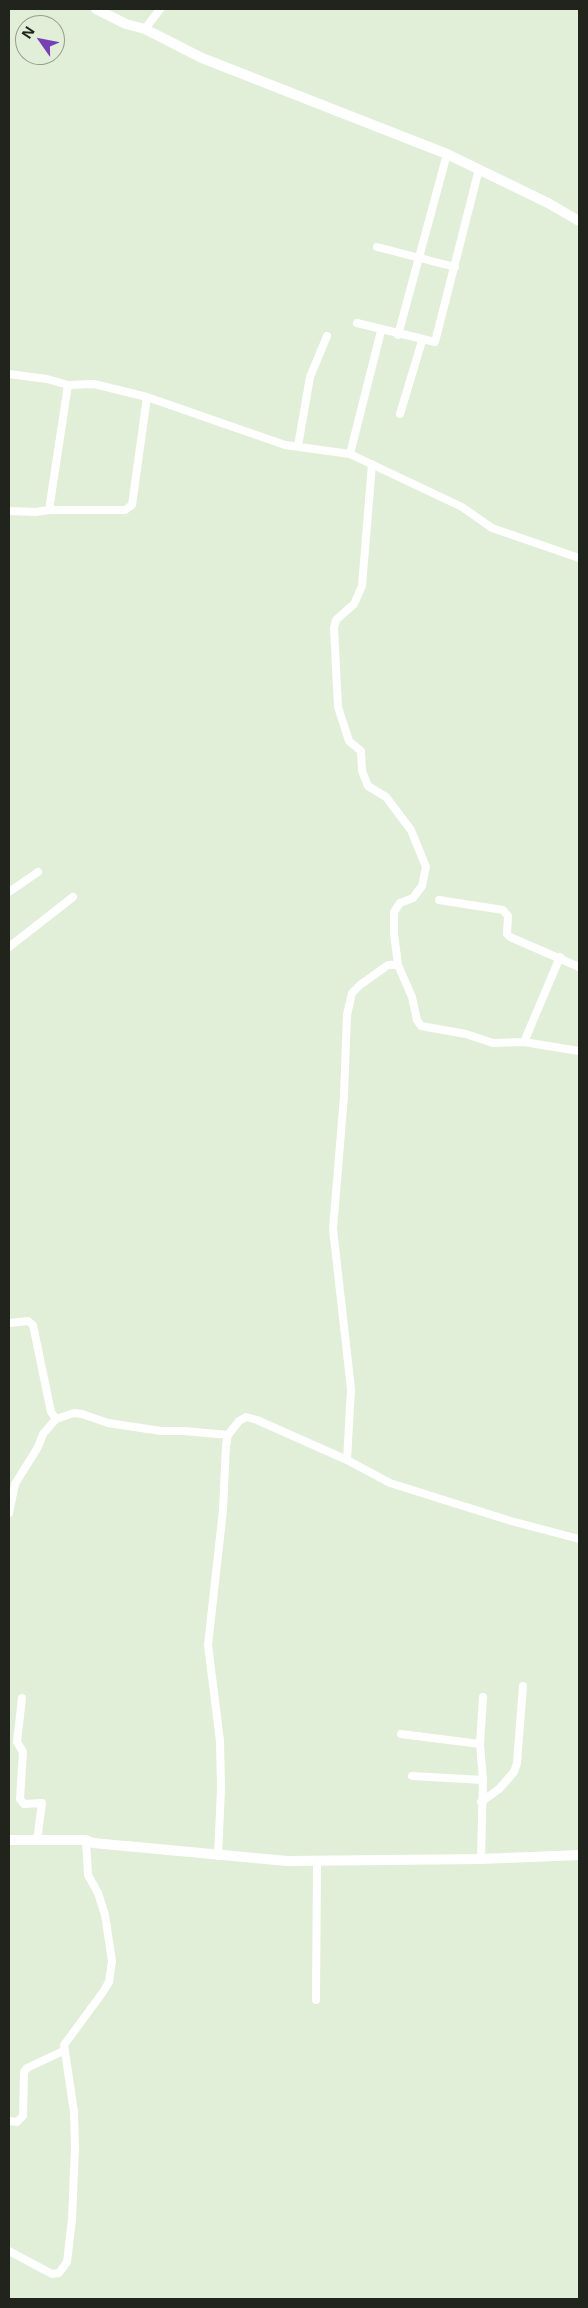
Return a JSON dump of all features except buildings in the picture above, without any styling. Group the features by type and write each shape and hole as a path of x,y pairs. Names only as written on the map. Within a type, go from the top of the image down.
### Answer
{"street":[{"path":"96,9 126,24 145,29 202,58 447,154 579,221"},
{"path":"145,29 160,9"},
{"path":"398,335 447,154"},
{"path":"357,323 422,341 435,342 479,169"},
{"path":"377,247 455,267"},
{"path":"350,454 381,331"},
{"path":"298,446 310,377 327,336"},
{"path":"400,414 422,341"},
{"path":"9,374 47,379 68,385 94,384 147,397 285,445 350,454 462,506 492,528 579,558"},
{"path":"49,510 68,385"},
{"path":"9,511 125,510 132,505 147,397"},
{"path":"372,464 362,586 354,604 336,620 334,628 338,707 350,741 361,751 362,770 368,786 386,797 411,830 426,867 422,886 413,898 400,903 394,912 398,964 412,997 417,1020 421,1026 466,1034 493,1043 524,1042 579,1051"},
{"path":"9,892 38,872"},
{"path":"9,947 73,897"},
{"path":"439,900 503,910 508,916 507,934 510,937 579,967"},
{"path":"524,1042 560,958"},
{"path":"347,1460 351,1388 333,1229 344,1096 346,1015 352,993 360,985 388,965 398,964"},
{"path":"9,1323 28,1321 33,1325 51,1412 56,1419"},
{"path":"9,1513 15,1484 44,1434 56,1419 74,1414 82,1414 108,1423 161,1431 228,1435"},
{"path":"218,1856 221,1788 220,1741 208,1645 223,1510 226,1445 228,1435 239,1421 246,1417 257,1420 347,1460 390,1483 511,1522 579,1539"},
{"path":"481,1802 499,1789 514,1772 517,1763 523,1686"},
{"path":"481,1859 483,1780 480,1744 483,1697"},
{"path":"22,1698 17,1742 23,1752 20,1799 24,1804 42,1803 38,1840"},
{"path":"401,1734 480,1744"},
{"path":"412,1776 483,1780"},
{"path":"9,1840 86,1840 93,1844 121,1844 218,1856 287,1861 481,1859 579,1855"},
{"path":"9,2251 52,2274 59,2273 67,2262 72,2219 75,2147 74,2112 63,2051 67,2040 103,1992 111,1973 112,1961 105,1916 98,1893 88,1875 86,1840"},
{"path":"316,2000 317,1861"},
{"path":"9,2121 17,2122 23,2116 24,2072 28,2068 63,2051"}]}
